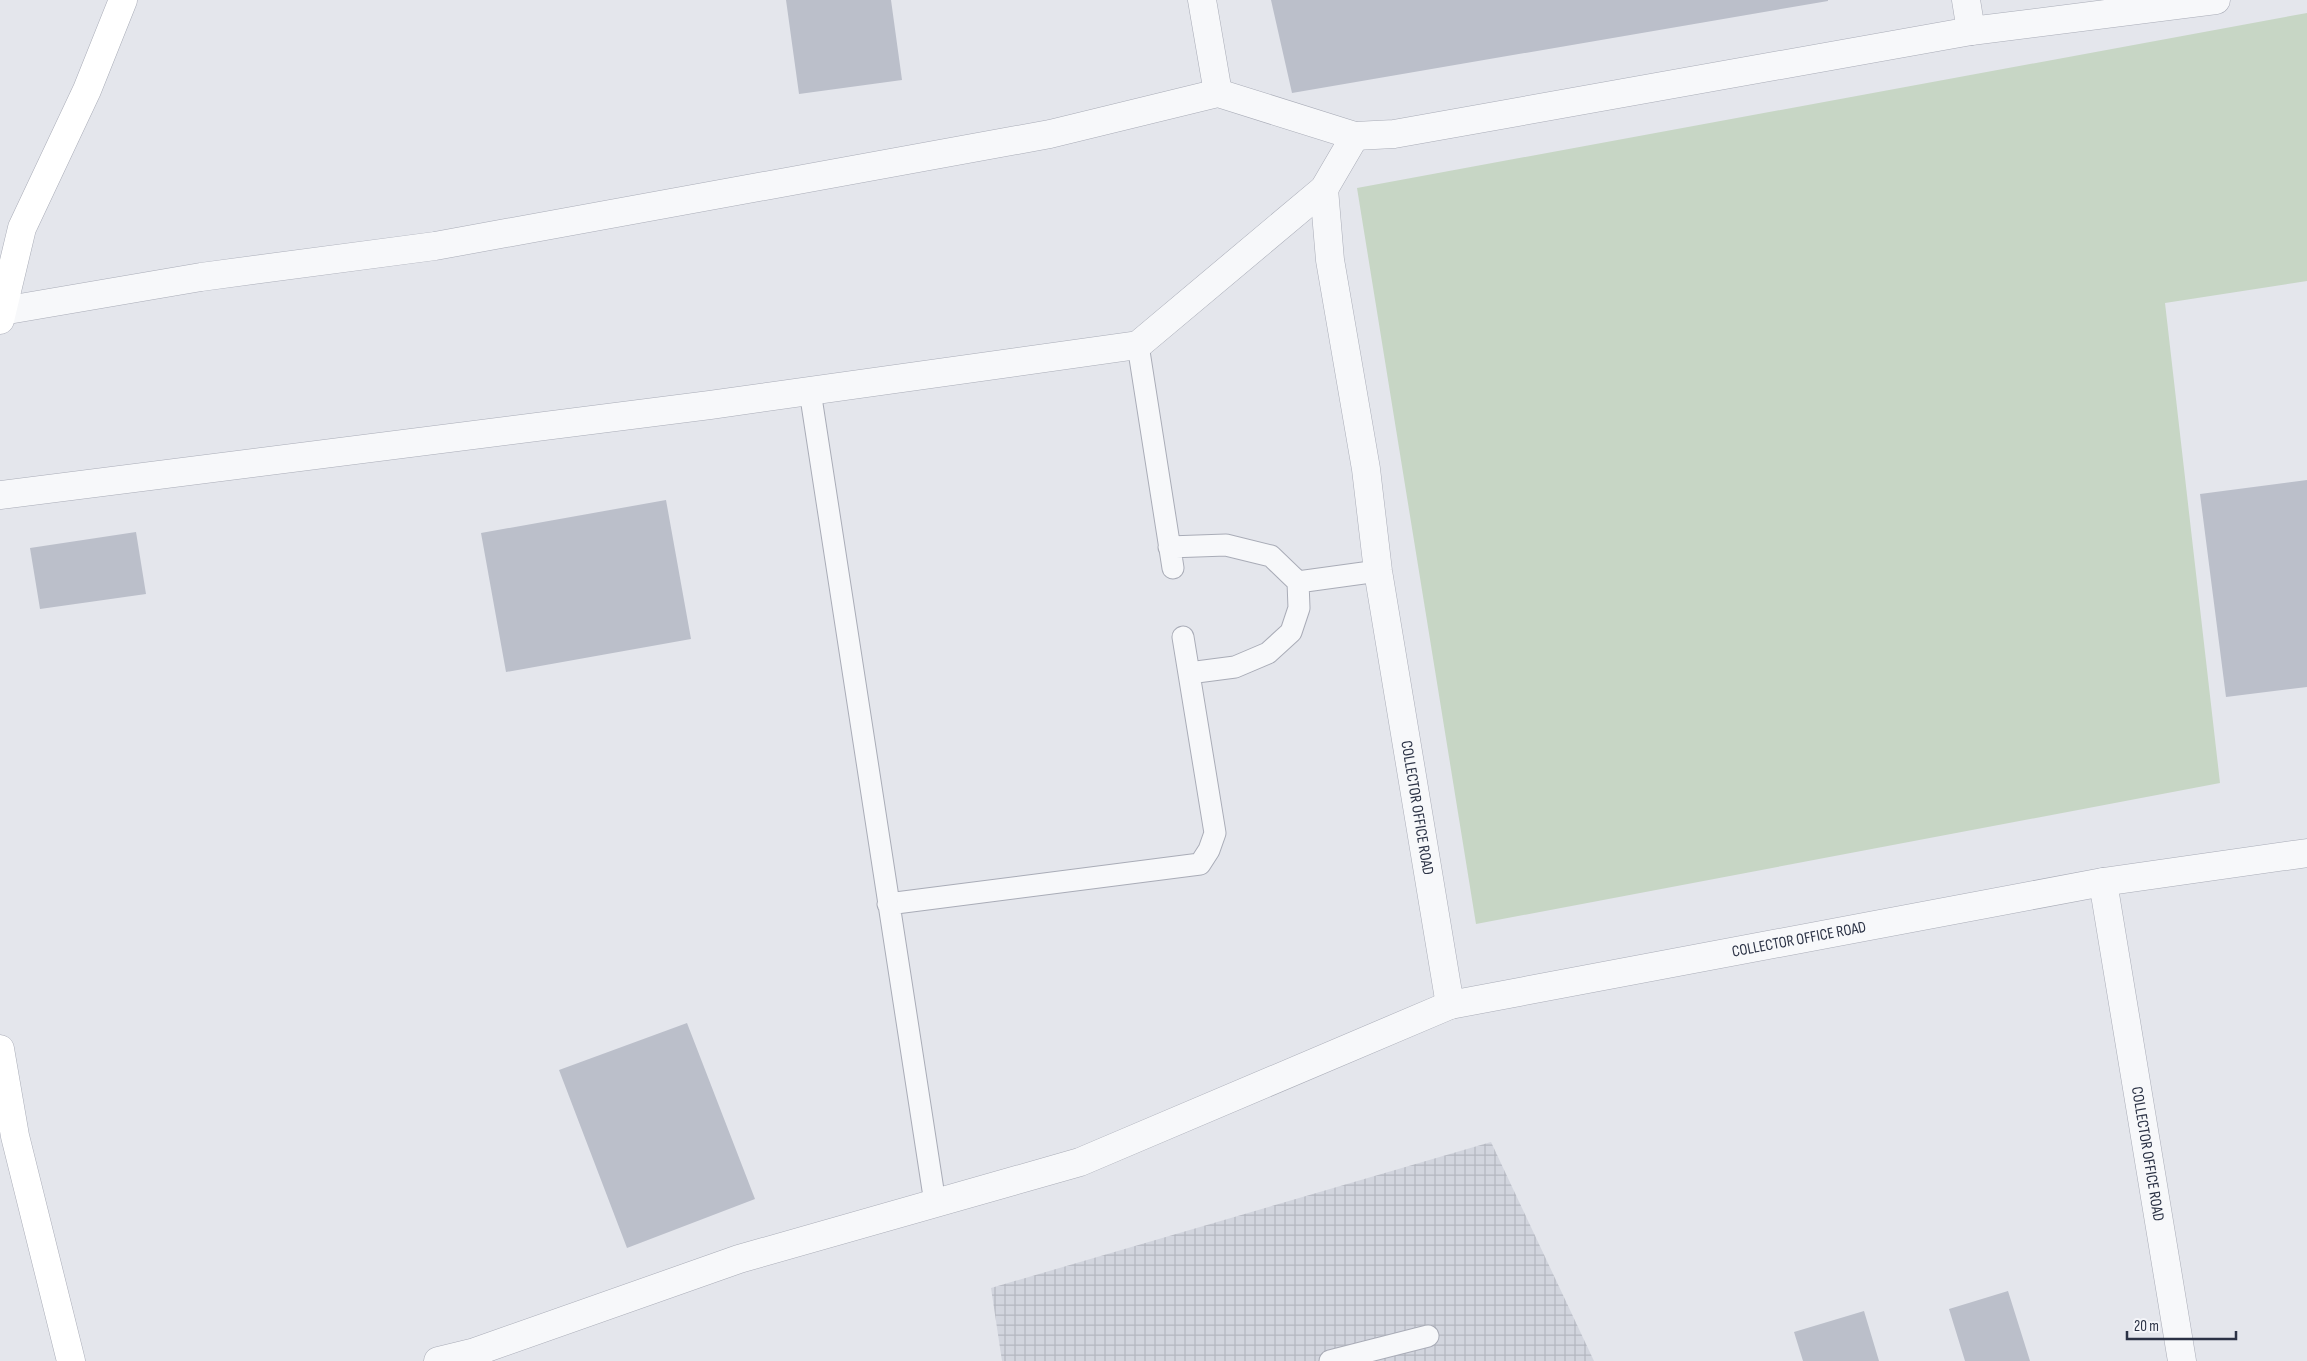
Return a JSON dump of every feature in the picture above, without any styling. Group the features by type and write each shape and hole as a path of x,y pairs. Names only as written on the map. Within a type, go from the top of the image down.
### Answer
{"street":[{"path":"123,0 87,90 22,228 1,315 200,277 436,246 1050,134 1218,94 1355,136 1394,134 1971,31 2216,0"},
{"path":"1202,0 1218,94"},
{"path":"1966,0 1971,31"},
{"path":"0,495 810,391 1138,344 1324,189 1355,136"},
{"name":"COLLECTOR OFFICE ROAD","path":"1324,189 1330,260 1366,468 1378,571 1450,1005 2103,882 2182,1361"},
{"path":"2103,882 2307,853"},
{"path":"438,1361 475,1352 739,1259 1080,1162 1450,1005"},
{"path":"0,1049 15,1136 72,1361"}],"lane":[{"path":"1138,344 1173,568"},
{"path":"810,391 934,1203"},
{"path":"1170,547 1226,545 1271,556 1298,582 1300,608 1291,632 1268,653 1235,667 1189,673"},
{"path":"1298,582 1378,571"},
{"path":"888,904 1200,864 1209,850 1215,833 1183,637"},
{"path":"1330,1361 1428,1336"}],"shaded area":[{"path":"1491,1142 1594,1361 1002,1361 991,1288"}],"green space":[{"path":"2307,13 2307,281 2165,303 2220,783 1476,924 1357,188"}],"building":[{"path":"786,0 891,0 902,80 799,94"},
{"path":"1271,0 1828,0 1828,1 1292,93"},
{"path":"2307,480 2307,687 2226,697 2200,494"},
{"path":"666,500 691,639 506,672 481,533"},
{"path":"136,532 146,594 40,609 30,548"},
{"path":"687,1023 755,1199 627,1248 559,1070"},
{"path":"2008,1291 2030,1361 1965,1361 1949,1309"},
{"path":"1864,1311 1879,1361 1803,1361 1794,1332"}]}
